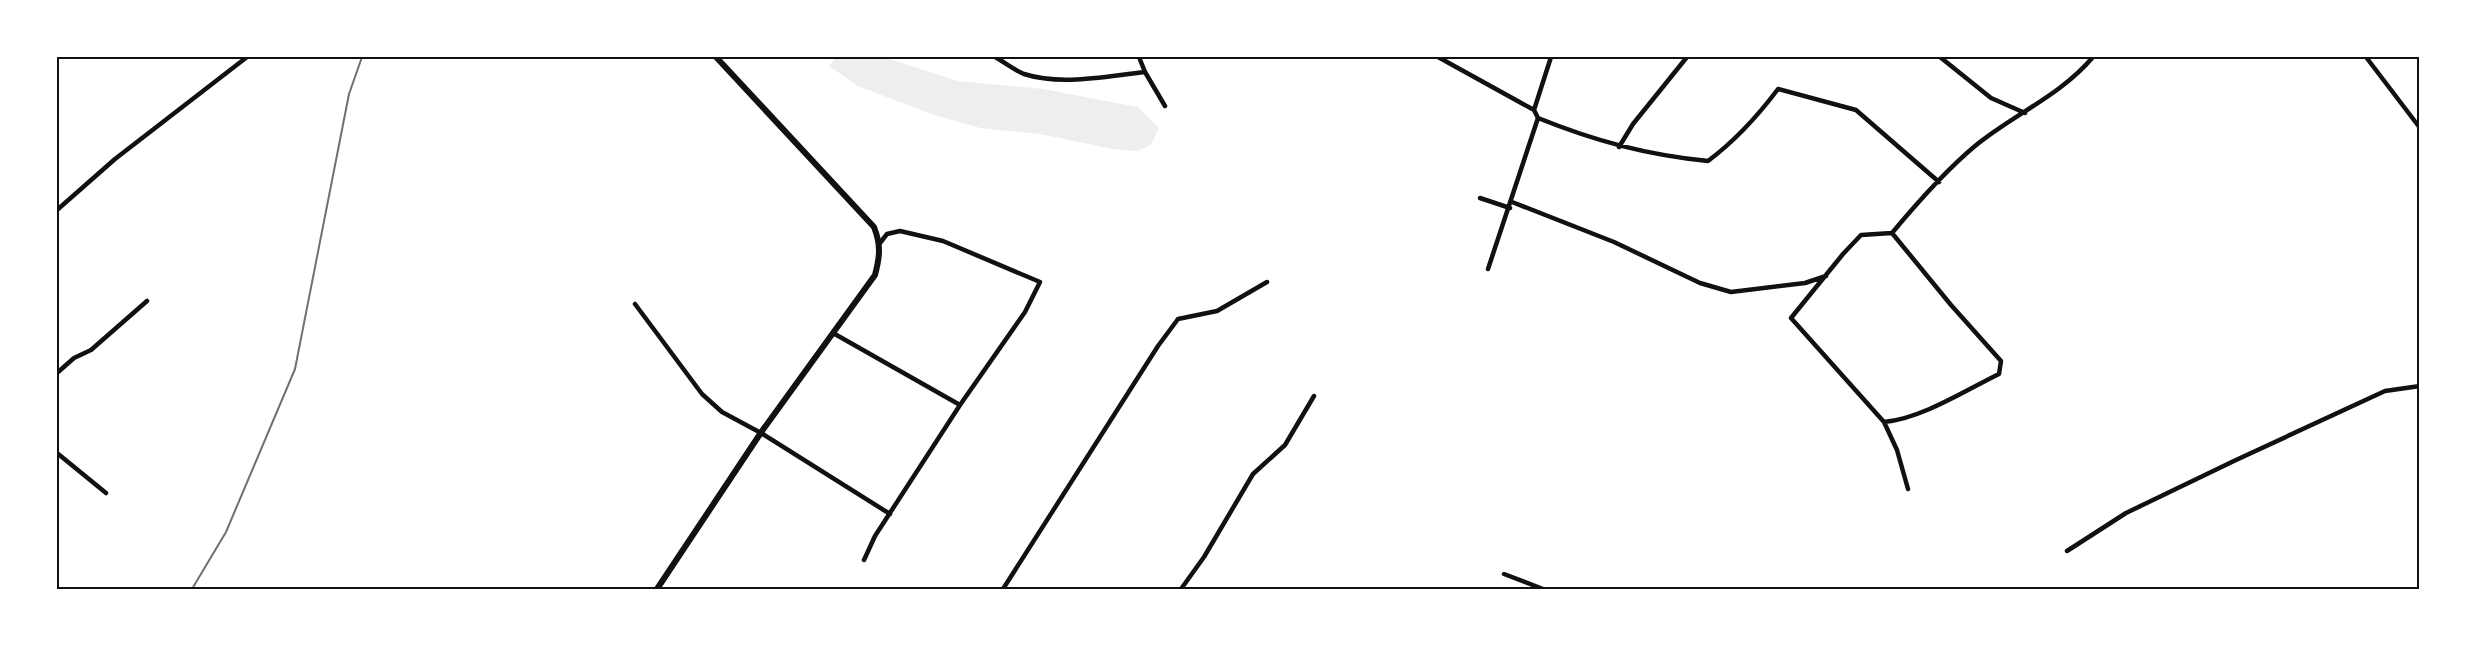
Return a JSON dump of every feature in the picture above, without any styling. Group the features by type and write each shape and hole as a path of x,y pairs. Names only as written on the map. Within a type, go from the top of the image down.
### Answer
{"street":[{"path":"57,210 115,159 247,57"},
{"path":"657,589 761,433 875,275 880,257 880,243 874,227 716,57"},
{"path":"995,57 1022,73 1050,79 1085,79 1145,72"},
{"path":"1139,57 1145,72 1166,106"},
{"path":"1438,57 1534,110 1538,118 1619,147 1708,161 1753,122 1778,89 1856,110 1939,182"},
{"path":"1534,110 1551,57"},
{"path":"1619,147 1633,124 1687,57"},
{"path":"1940,57 1991,98 2025,113"},
{"path":"1908,489 1897,450 1884,422 1791,318 1861,235 1892,233 1976,146 2072,80 2093,57"},
{"path":"2366,57 2420,127"},
{"path":"1488,269 1538,118"},
{"path":"1480,198 1511,205 1614,242 1700,282 1731,292 1805,283 1826,276"},
{"path":"864,560 875,536 960,405 1025,312 1040,282 943,241 900,231 887,234 880,243"},
{"path":"1884,422 1894,421 1936,405 1999,374 2001,361 1892,233"},
{"path":"1003,589 1158,346 1178,319 1217,311 1267,282"},
{"path":"57,373 74,358 91,350 147,301"},
{"path":"635,304 702,394 722,412 761,433 890,514"},
{"path":"833,333 960,405"},
{"path":"2067,551 2126,513 2236,460 2385,391 2420,386"},
{"path":"1181,589 1253,474 1285,445 1314,396"},
{"path":"57,453 106,493"},
{"path":"1504,574 1543,589"}],"shaded area":[{"path":"836,57 883,57 958,81 1043,89 1138,107 1159,128 1151,145 1137,151 1113,149 1040,134 980,128 931,114 858,86 829,66"}],"railway":[{"path":"192,589 226,532 295,369 349,94 362,57"}]}
